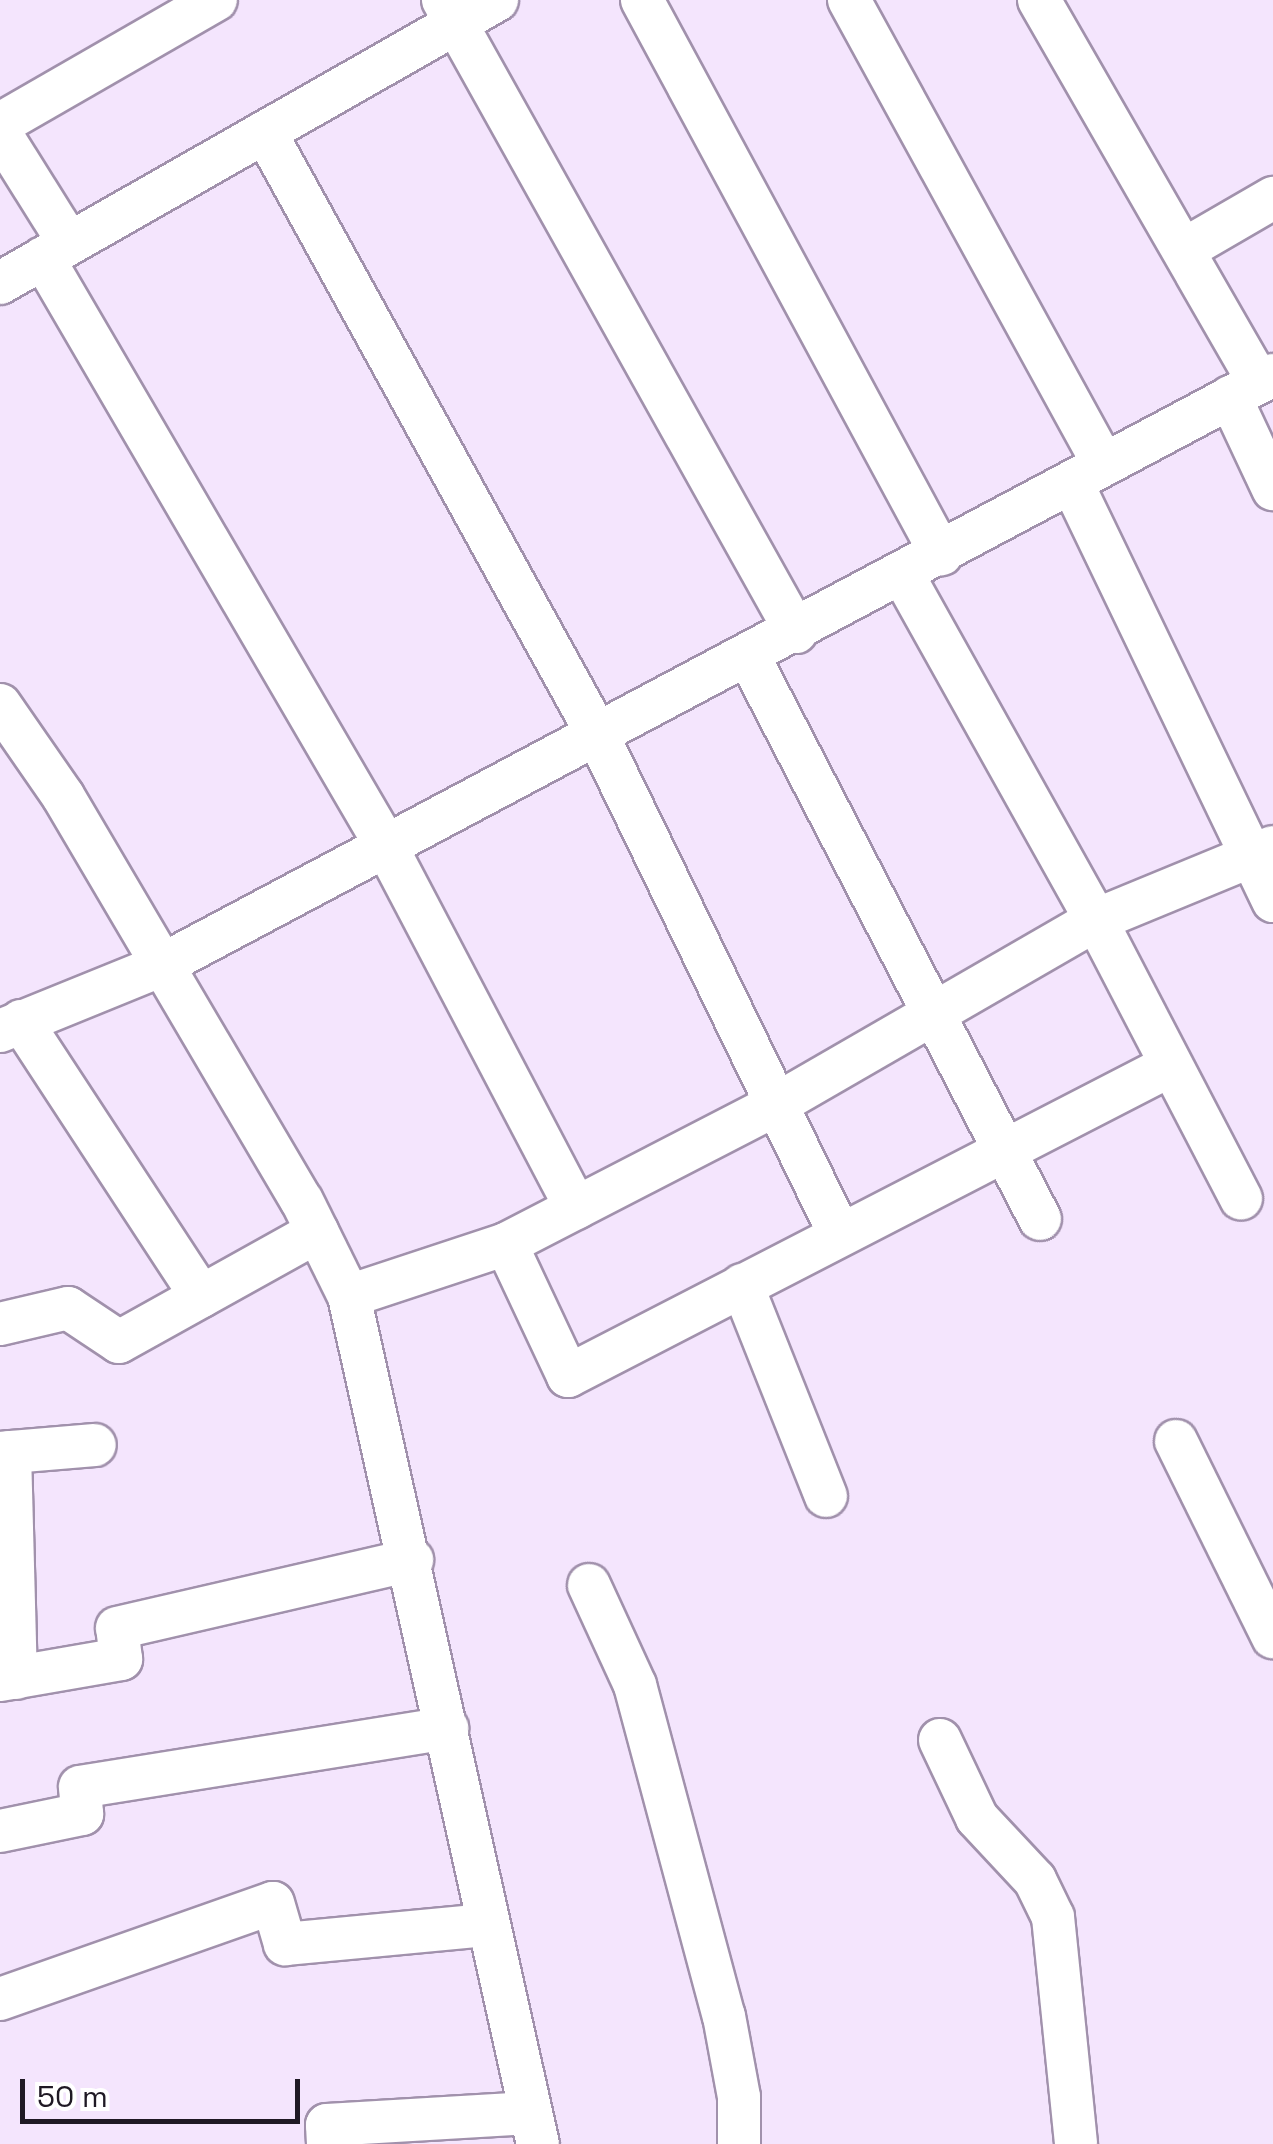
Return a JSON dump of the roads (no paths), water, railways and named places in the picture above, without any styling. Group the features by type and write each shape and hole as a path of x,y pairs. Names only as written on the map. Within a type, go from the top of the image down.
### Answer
{"street":[{"path":"0,124 216,0"},
{"path":"0,283 265,132 449,12 496,0"},
{"path":"642,0 941,554"},
{"path":"849,0 1088,474 1262,850 1273,901"},
{"path":"1039,0 1185,249 1254,385 1273,490"},
{"path":"449,12 796,632"},
{"path":"0,132 56,250 385,844 576,1208"},
{"path":"265,132 595,730 839,1234"},
{"path":"1185,249 1273,198"},
{"path":"201,1296 10,1026 160,966 595,730 796,632 1254,385"},
{"path":"902,575 1096,920 1241,1198"},
{"path":"748,655 1040,1219"},
{"path":"0,705 63,796 317,1232 349,1296 412,1560 486,1926 534,2129 327,2125 328,2144"},
{"path":"349,1296 506,1244 778,1104 1096,920 1262,850"},
{"path":"506,1244 568,1376 1003,1147 1171,1065"},
{"path":"0,1324 68,1308 120,1342 317,1232"},
{"path":"742,1284 826,1496"},
{"path":"1176,1441 1273,1637"},
{"path":"94,1445 5,1452 8,1679 120,1659 116,1628 412,1560"},
{"path":"590,1585 635,1686 724,2016 739,2096 739,2144"},
{"path":"0,1831 82,1814 80,1787 447,1728"},
{"path":"940,1740 978,1818 1034,1880 1052,1917 1076,2144"},
{"path":"0,2000 273,1903 285,1944 486,1926"}]}
